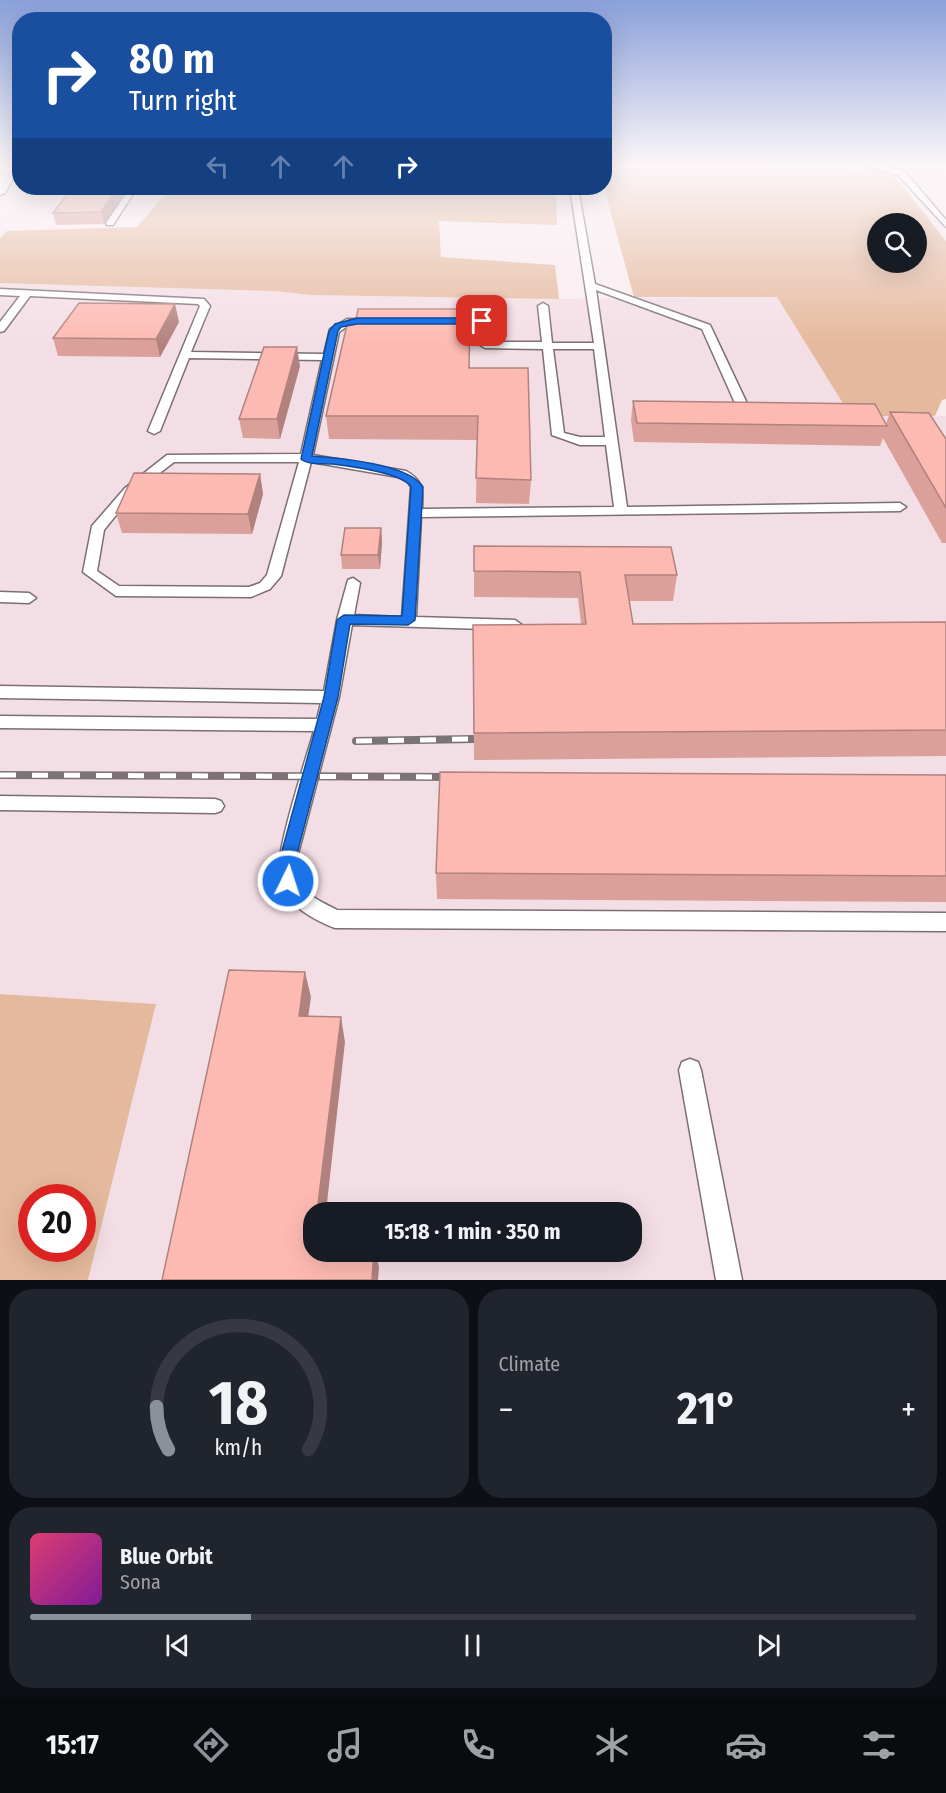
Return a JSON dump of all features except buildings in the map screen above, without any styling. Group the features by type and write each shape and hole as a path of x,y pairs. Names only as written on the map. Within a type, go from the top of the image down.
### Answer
{"lane":[{"path":"580,225 600,346 621,511"},
{"path":"590,285 706,327 745,412"},
{"path":"0,292 201,301 206,306 154,431"},
{"path":"0,329 27,293"},
{"path":"543,306 558,435 580,441 612,441"},
{"path":"380,321 347,322 333,331 306,459 274,576 265,586 250,592 116,591 90,572 97,529 129,491 171,458 306,459 333,461 402,474 413,480 417,487 408,620"},
{"path":"436,321 482,321"},
{"path":"485,345 600,346"},
{"path":"185,355 329,357"},
{"path":"414,513 900,507"},
{"path":"353,583 344,620 331,697 288,858 288,881 304,902 335,919 946,922"},
{"path":"0,597 29,598"},
{"path":"344,620 408,620 515,625"},
{"path":"0,692 331,697"},
{"path":"0,722 324,725"},
{"path":"0,803 215,806"},
{"path":"690,1070 729,1280"}],"shaded area":[{"path":"139,225 439,225 441,257 555,265 559,299 310,295 275,291 0,283 0,238 7,231 137,227"},
{"path":"614,225 867,225 867,273 927,273 927,225 933,225 946,241 946,399 942,400 935,416 870,416 847,410 777,297 634,297"},
{"path":"0,283 275,291 310,295 559,299 777,297 847,410 870,416 946,416 946,1280 88,1280 92,1262 96,1262 96,1248 156,1004 0,994"},
{"path":"0,994 156,1004 96,1248 96,1184 18,1184 18,1262 92,1262 88,1280 0,1280"}],"railway":[{"path":"356,741 474,739"},
{"path":"0,775 457,777"}],"route":[{"path":"288,881 288,858 331,697 344,620 408,620 417,487 413,480 402,474 333,461 306,459 333,331 347,322 357,321 482,321"}]}
